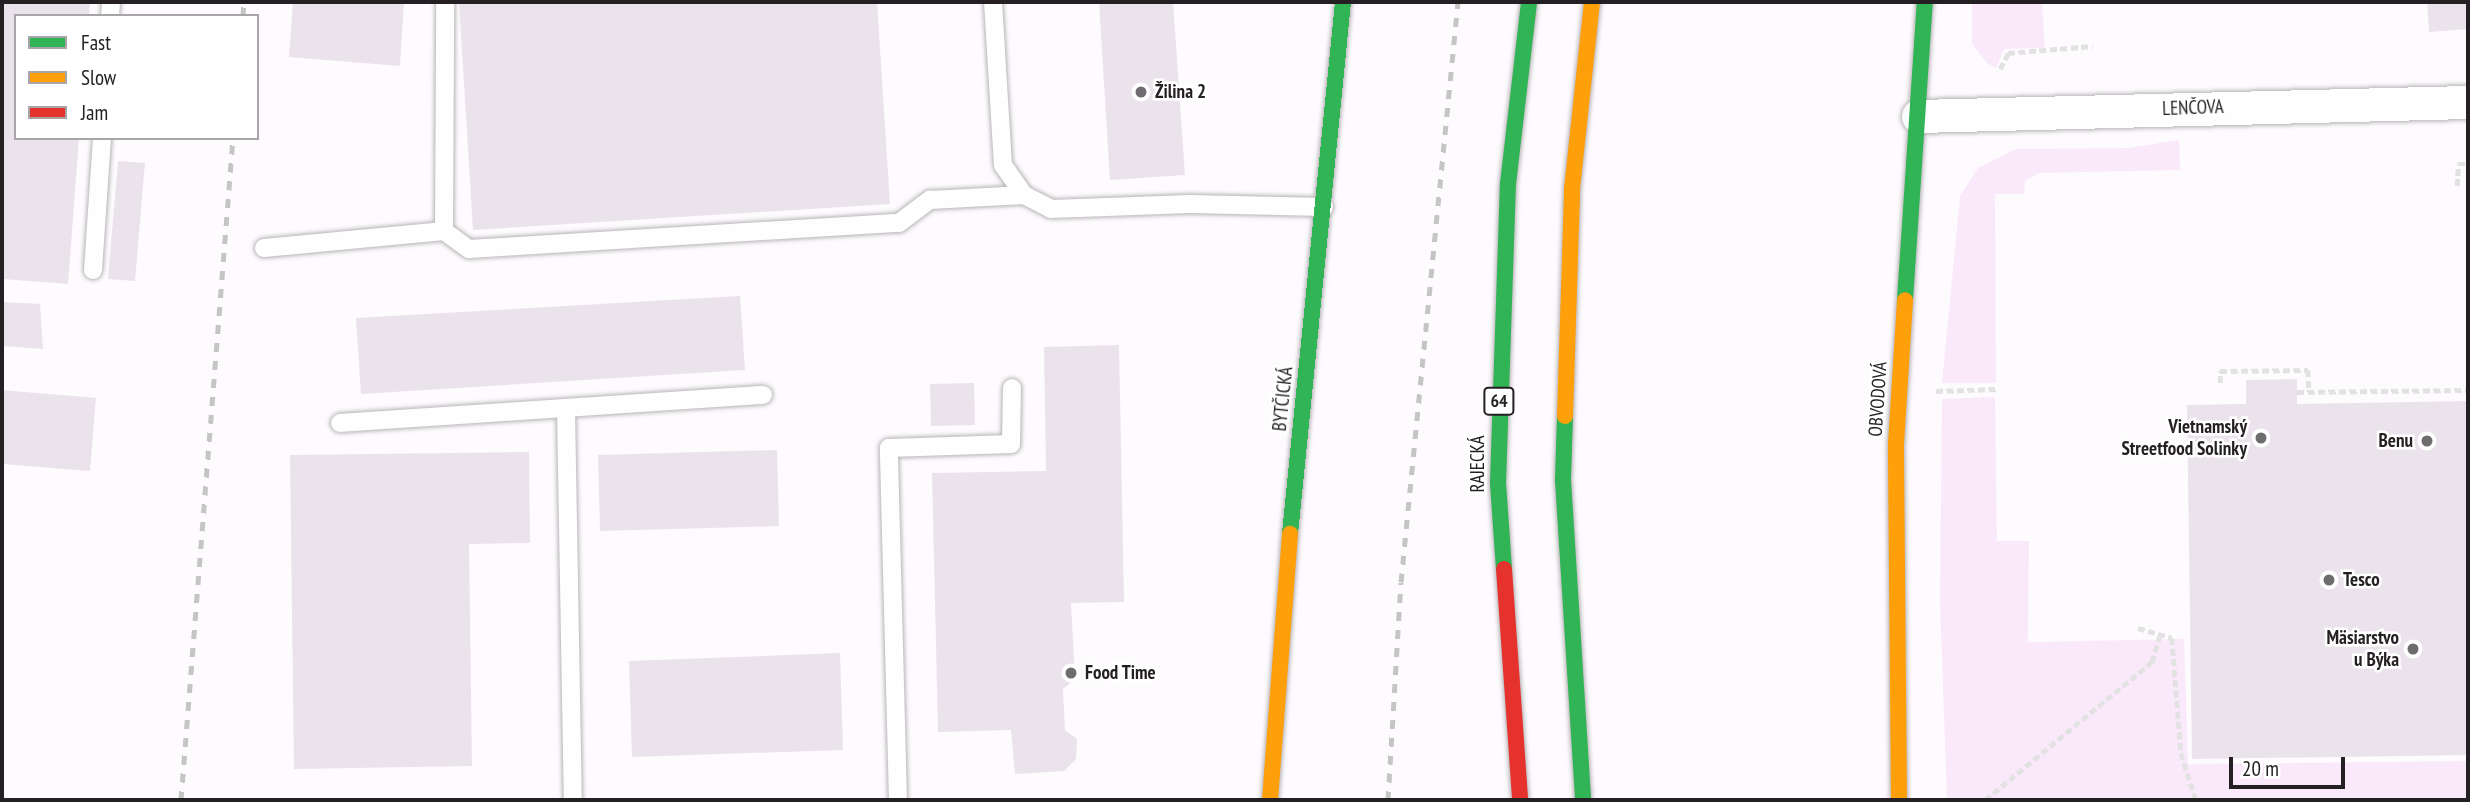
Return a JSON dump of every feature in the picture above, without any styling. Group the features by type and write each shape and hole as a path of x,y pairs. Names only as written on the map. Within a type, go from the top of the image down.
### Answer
{"street":[{"name":"BYTČICKÁ","path":"1270,800 1342,2"},
{"name":"RAJECKÁ","path":"1520,800 1498,483 1508,184 1528,2"},
{"path":"1583,800 1563,480 1572,190 1592,2"},
{"name":"OBVODOVÁ","path":"1899,800 1896,444 1925,2"},
{"name":"LENČOVA","path":"1918,116 2468,103"}],"lane":[{"path":"444,231 445,2"},
{"path":"993,2 1003,165 1024,195 1051,209 1190,204 1324,207"},
{"path":"93,270 102,140"},
{"path":"264,248 444,231 469,248 886,224 900,223 930,200 1024,195"},
{"path":"898,800 889,448 1011,444 1012,388"},
{"path":"340,423 763,396"},
{"path":"566,410 573,800"}],"path":[{"path":"2000,69 2008,53 2092,46"},
{"path":"2457,186 2458,164 2468,164"},
{"path":"2220,383 2220,371 2308,370 2309,392"},
{"path":"1935,391 1997,389"},
{"path":"2297,392 2468,390"},
{"path":"2138,628 2159,637 2172,638 2181,753 2196,800"},
{"path":"1985,800 2152,663 2159,637"}],"shaded area":[{"path":"1972,2 2042,2 2045,48 2004,49 1996,68 1987,63 1972,44"},
{"path":"2179,140 2180,170 2039,173 2025,181 2024,194 1995,194 1996,383 1942,383 1960,196 1978,168 2016,149 2129,148"},
{"path":"1995,397 1997,541 2029,541 2028,642 2184,639 2188,764 2468,761 2468,800 1947,800 1940,602 1942,399"}],"building":[{"path":"2,2 90,2 89,14 14,14 14,140 79,140 68,284 2,279"},
{"path":"293,2 404,2 400,66 289,57"},
{"path":"459,2 877,2 890,204 473,230"},
{"path":"1099,2 1173,2 1185,175 1110,180"},
{"path":"2427,2 2468,2 2468,29 2429,32"},
{"path":"118,161 145,163 135,281 108,279"},
{"path":"740,296 745,370 361,394 356,318"},
{"path":"2,302 40,304 43,349 2,346"},
{"path":"1119,345 1124,602 1071,603 1075,679 1063,689 1065,730 1077,739 1076,759 1064,771 1015,774 1011,730 938,732 932,473 1046,471 1044,347"},
{"name":"Tesco","path":"2297,379 2297,404 2468,401 2468,755 2192,759 2187,405 2246,404 2246,380"},
{"path":"974,383 975,425 931,426 930,384"},
{"path":"2,390 96,398 90,471 2,464"},
{"path":"777,450 779,526 600,531 598,455"},
{"path":"529,452 530,543 469,544 472,766 294,769 290,455"},
{"path":"840,653 843,750 632,757 629,661"}],"railway":[{"path":"243,14 244,2"},
{"path":"1388,800 1401,582 1458,2"},
{"path":"181,800 233,140"}],"traffic: fast":[{"path":"1290,534 1343,2"},
{"path":"1504,569 1498,483 1508,184 1529,2"},
{"path":"1905,300 1925,2"},
{"path":"1565,416 1563,480 1583,800"}],"traffic: slow":[{"path":"1565,416 1572,189 1592,2"},
{"path":"1899,800 1896,444 1905,300"},
{"path":"1270,800 1290,534"}],"traffic: jam":[{"path":"1504,569 1520,800"}],"place":[{"name":"Žilina 2","path":"1141,92"},
{"name":"Vietnamský Streetfood Solinky","path":"2261,438"},
{"name":"Benu","path":"2427,441"},
{"name":"Tesco","path":"2329,580"},
{"name":"Mäsiarstvo u Býka","path":"2413,649"},
{"name":"Food Time","path":"1071,673"}]}
